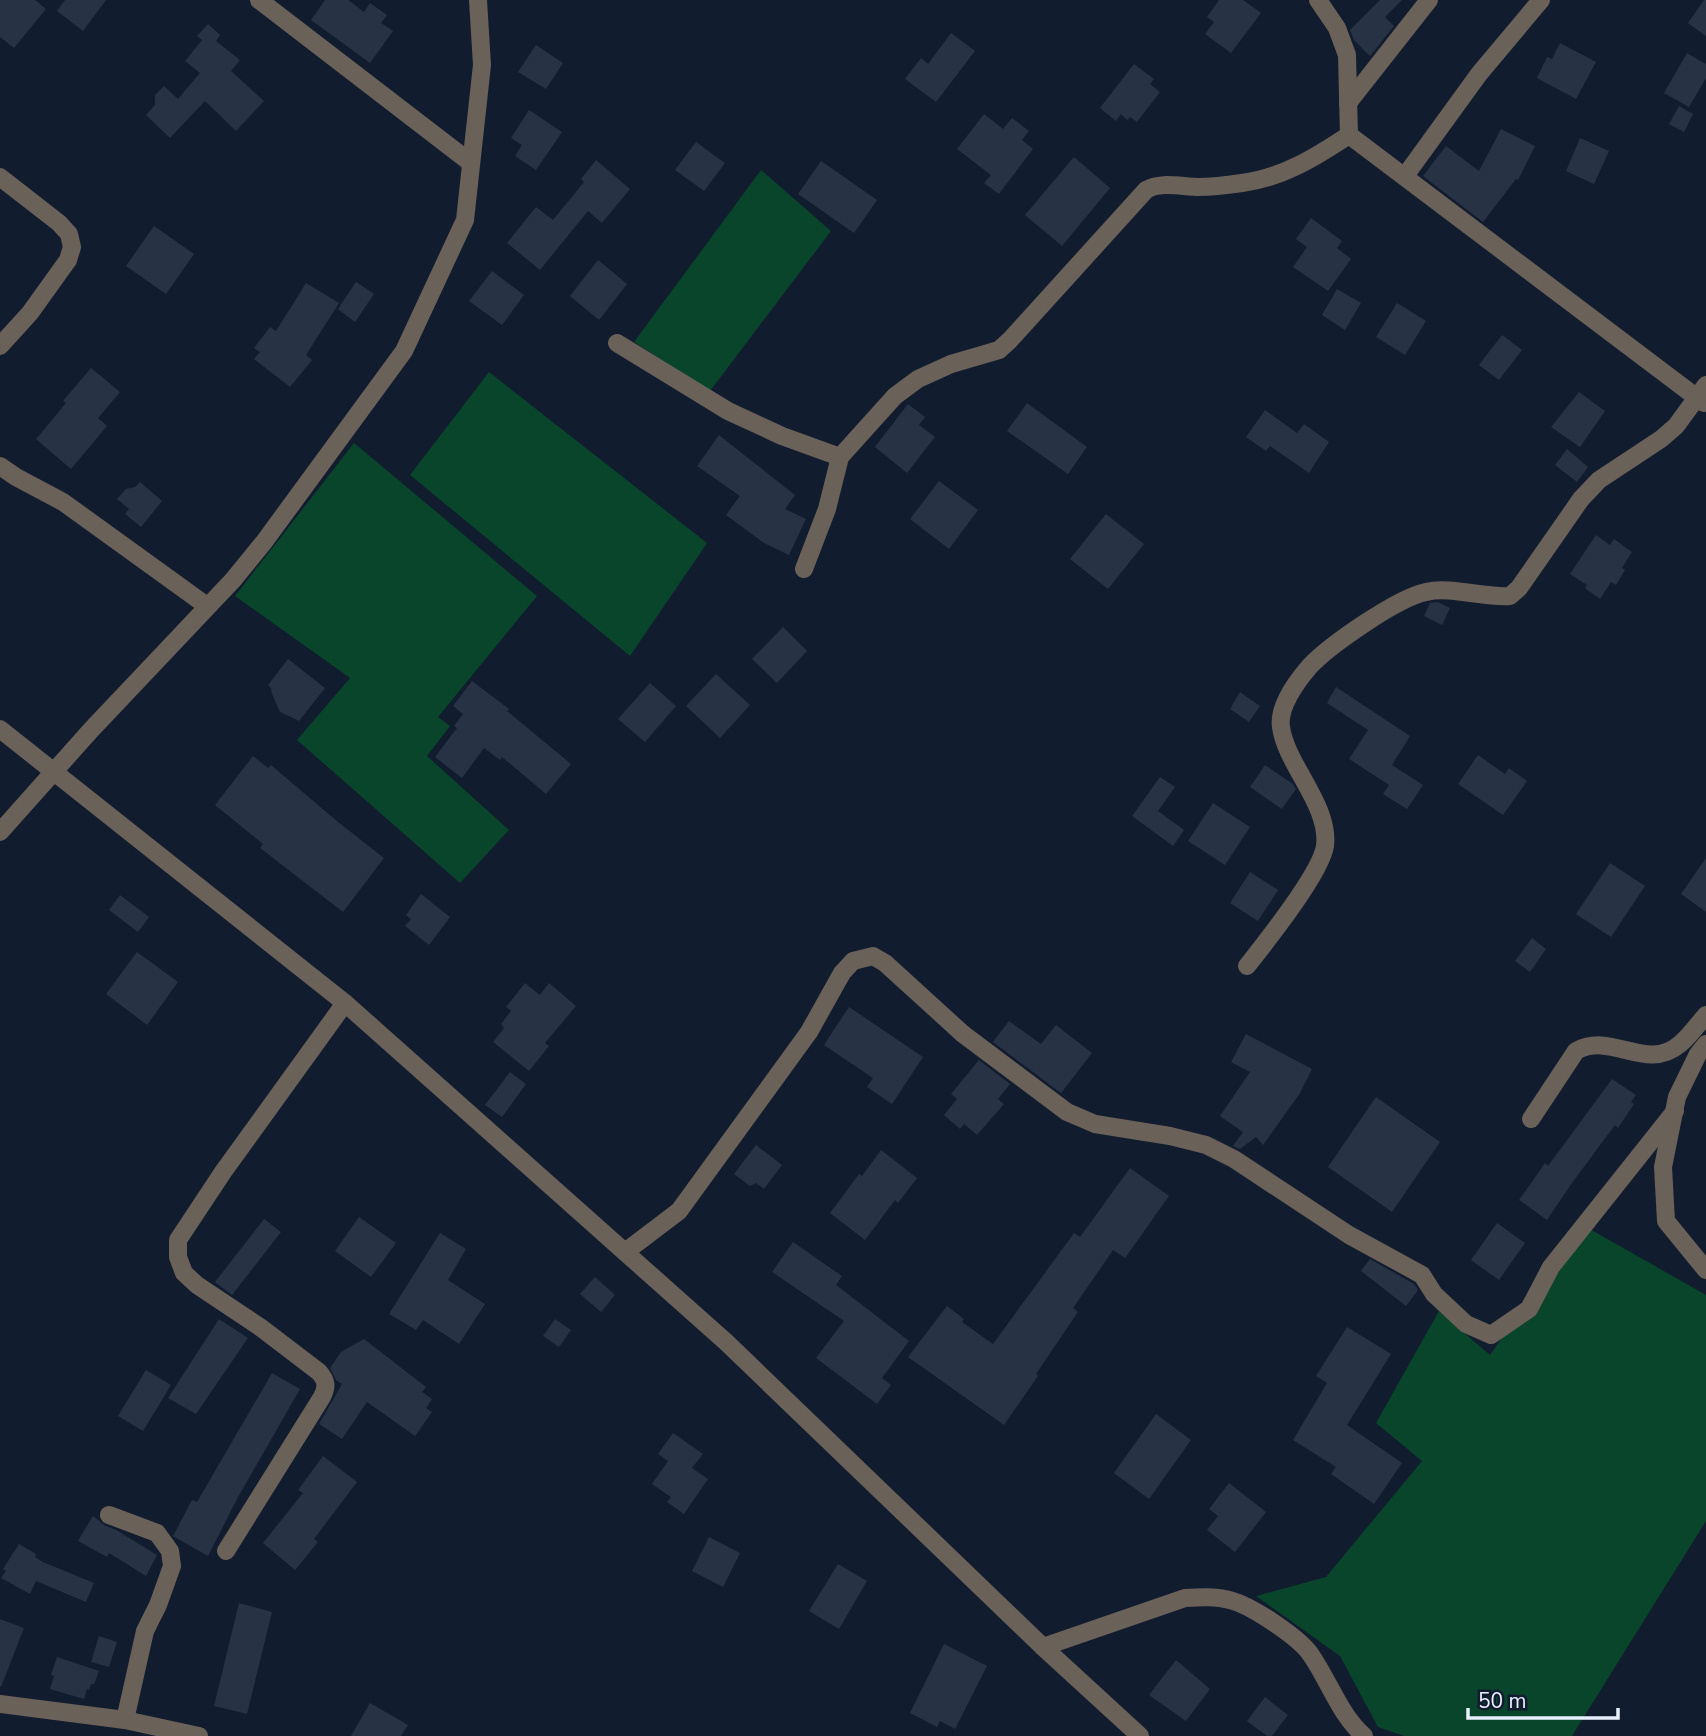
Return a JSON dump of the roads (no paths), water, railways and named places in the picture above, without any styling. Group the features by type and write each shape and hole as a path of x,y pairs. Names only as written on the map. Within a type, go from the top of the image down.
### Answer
{"street":[{"path":"258,0 471,163"},
{"path":"0,832 264,542 404,351 465,220 482,65 478,0"},
{"path":"1318,0 1337,28 1347,55 1349,135"},
{"path":"1348,103 1429,0"},
{"path":"1405,176 1479,74 1541,0"},
{"path":"1247,966 1282,920 1320,861 1325,846 1324,828 1313,796 1281,726 1285,702 1310,667 1342,639 1407,598 1428,591 1510,596 1519,588 1581,499 1599,480 1661,439 1703,396 1473,230 1349,135"},
{"path":"804,569 827,509 840,457 895,396 918,379 951,364 999,349 1010,340 1146,190 1153,186 1201,187 1245,183 1309,162 1349,135"},
{"path":"0,177 59,223 69,234 72,247 61,271 30,313 0,346"},
{"path":"617,343 728,411 782,436 840,457"},
{"path":"0,466 63,502 207,606"},
{"path":"0,729 345,1003 726,1342 1043,1647 1140,1736"},
{"path":"625,1252 679,1211 809,1032 842,973 853,961 873,956 885,963 963,1034 1067,1112 1095,1124 1170,1136 1206,1145 1234,1159 1349,1236 1422,1275 1434,1294 1466,1324 1491,1335 1529,1309 1551,1266 1675,1111"},
{"path":"226,1551 322,1397 326,1381 319,1372 260,1327 197,1285 184,1273 178,1258 178,1240 223,1172 345,1003"},
{"path":"1531,1119 1576,1051 1587,1045 1598,1044 1649,1056 1663,1054 1679,1045 1706,1015"},
{"path":"1706,1044 1698,1054 1677,1097 1663,1167 1666,1221 1706,1270"},
{"path":"109,1515 157,1533 170,1551 172,1566 145,1631 125,1720"},
{"path":"1043,1647 1185,1598 1208,1597 1233,1601 1300,1642 1311,1654 1349,1718 1364,1736"},
{"path":"0,1704 125,1720 199,1736"}]}
